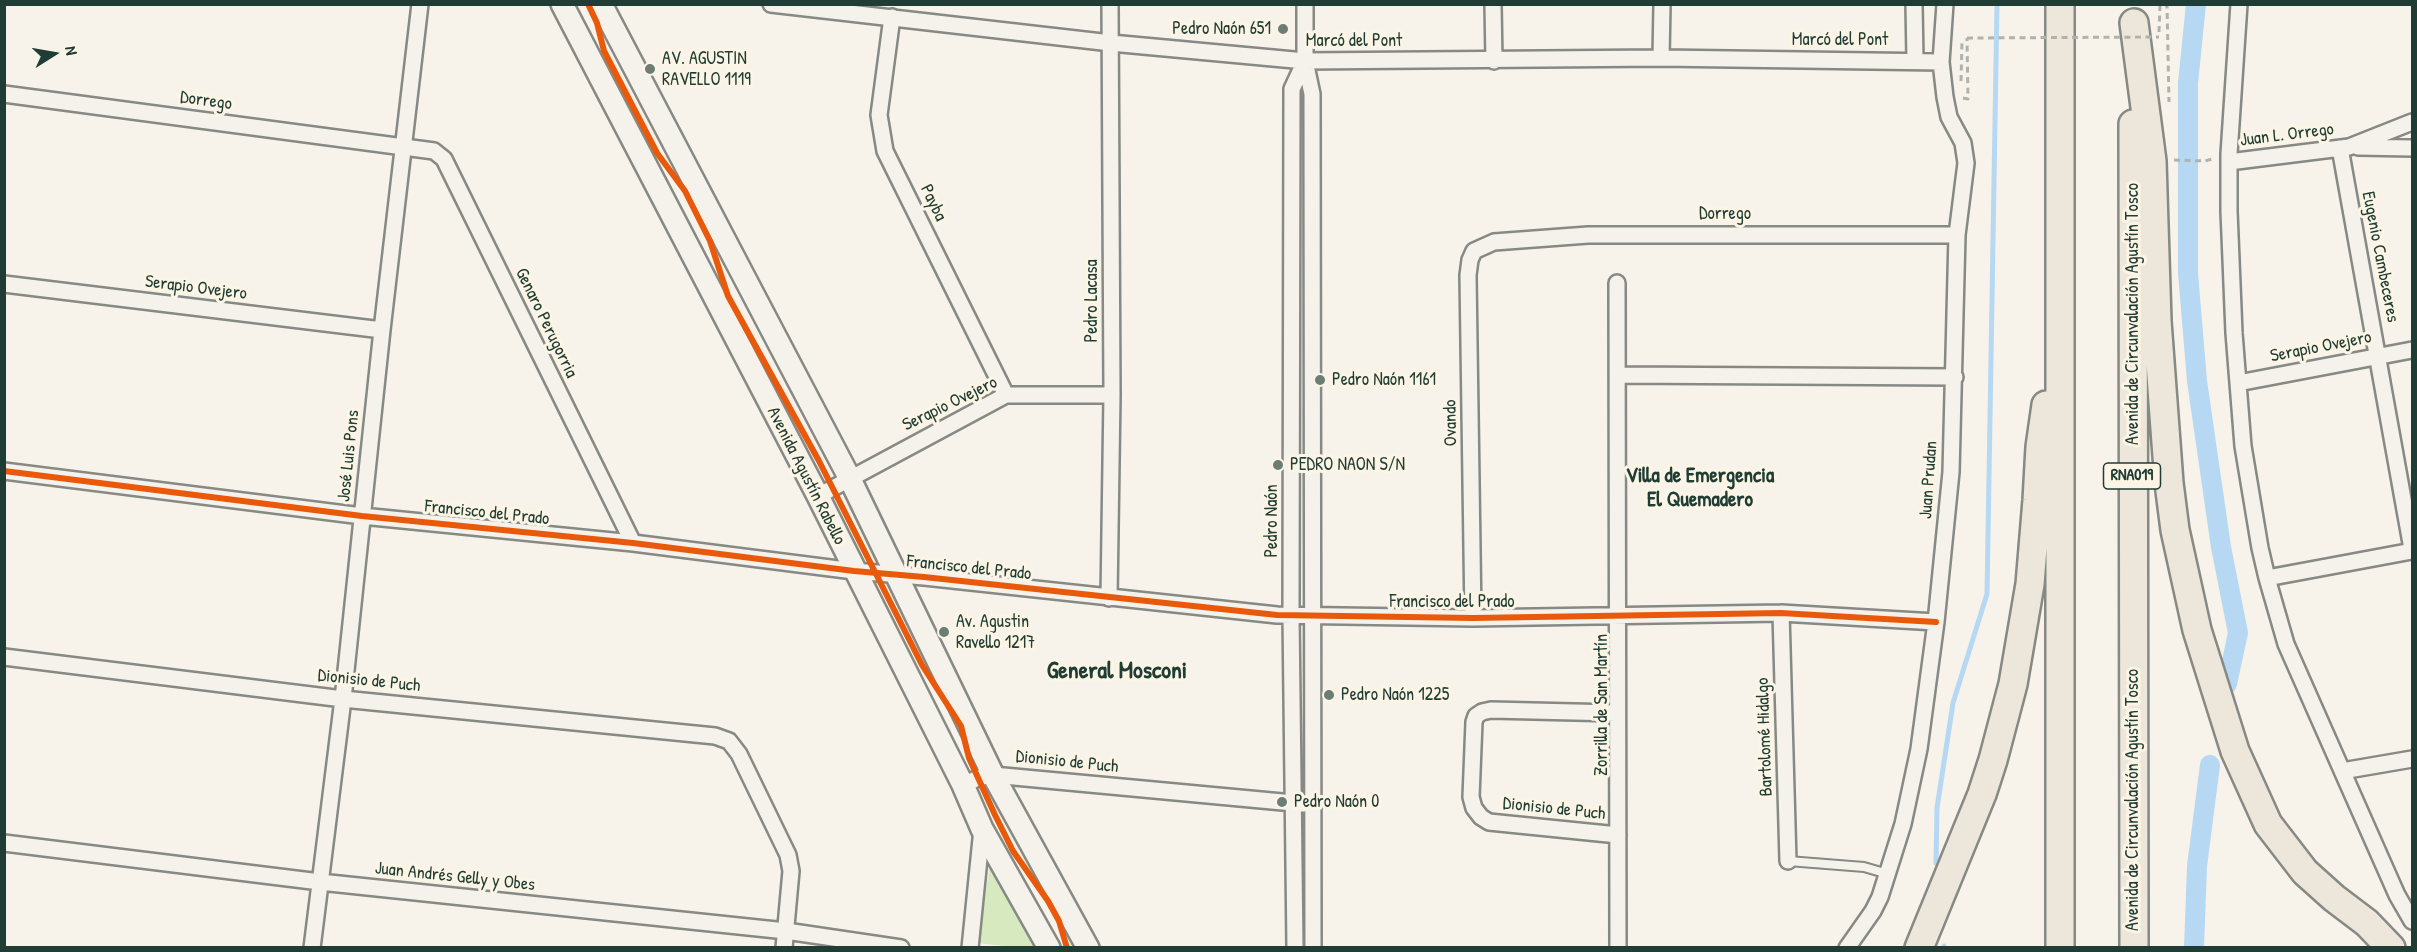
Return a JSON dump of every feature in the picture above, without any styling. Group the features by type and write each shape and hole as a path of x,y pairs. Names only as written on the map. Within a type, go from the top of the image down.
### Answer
{"highway":[{"path":"2060,4 2060,948"},
{"path":"2134,14 2152,161 2157,321 2169,483 2175,530 2197,630 2235,751 2268,824 2305,872 2367,923 2391,948"},
{"name":"Avenida de Circunvalación Agustín Tosco","path":"2134,14 2134,948"},
{"path":"1919,948 1982,794 2013,684 2030,584 2040,447 2059,324"}],"main road":[{"name":"Avenida Agustín Rabello","path":"562,4 818,496 854,572 963,785 982,829 1049,948"},
{"name":"Avenida Agustín Rabello","path":"601,4 849,477 993,775 1088,948"}],"street":[{"name":"José Luis Pons","path":"312,948 343,699 382,330 420,4"},
{"name":"Marcó del Pont","path":"771,4 1111,43 1305,61 1661,58 1941,62"},
{"name":"Pedro Lacasa","path":"1109,598 1112,395 1110,4"},
{"name":"Pedro Naón","path":"1305,4 1305,61 1312,94 1313,948"},
{"path":"1493,4 1494,61"},
{"path":"1661,58 1662,4"},
{"path":"1914,4 1915,60"},
{"name":"Juan Prudan","path":"1847,948 1873,911 1888,874 1903,824 1919,749 1936,622 1951,472 1957,235 1966,163 1963,143 1949,117 1941,62 1945,4"},
{"path":"2239,4 2229,158 2238,383 2243,446 2267,578 2286,644 2397,895 2412,921"},
{"name":"Payba","path":"892,17 879,115 885,151 1006,395"},
{"name":"Pedro Naón","path":"1295,948 1291,616 1292,89 1305,61"},
{"name":"Dorrego","path":"4,94 403,147"},
{"name":"Juan L. Orrego","path":"2344,147 2412,122"},
{"name":"Genaro Perugorria","path":"403,147 434,151 444,159 633,543"},
{"name":"Juan L. Orrego","path":"2229,158 2344,147 2412,148"},
{"name":"Eugenio Cambeceres","path":"2344,147 2412,550"},
{"name":"Dorrego","path":"1494,242 1632,234 1957,235"},
{"name":"Ovando","path":"1473,618 1468,275 1474,251 1494,242"},
{"name":"Zorrilla de San Martín","path":"1617,283 1618,948"},
{"name":"Serapio Ovejero","path":"4,284 382,330"},
{"name":"Serapio Ovejero","path":"2238,383 2412,350"},
{"path":"1618,375 1955,377"},
{"name":"Serapio Ovejero","path":"818,496 849,477 1006,395 1112,395"},
{"name":"Francisco del Prado","path":"4,471 362,516 633,543 854,572 924,577 1291,616 1473,618 1781,613 1936,622"},
{"path":"2267,578 2412,550"},
{"name":"Bartolomé Hidalgo","path":"1781,613 1788,861"},
{"name":"Dionisio de Puch","path":"4,657 343,699 715,736 729,741 739,754 788,855 791,871 786,931"},
{"name":"Dionisio de Puch","path":"1616,713 1491,710 1482,712 1476,716 1474,722 1472,797 1474,808 1481,817 1489,822 1618,835"},
{"path":"2342,771 2412,759"},
{"name":"Dionisio de Puch","path":"963,785 978,778 993,775 1313,804"},
{"path":"970,948 982,829"},
{"name":"Juan Andrés Gelly y Obes","path":"4,843 320,882 786,931 901,948"},
{"path":"784,948 786,931"}],"lane":[{"path":"1788,861 1864,867 1888,874"}],"path":[{"path":"1961,98 1968,99 1967,38 2159,37 2160,5 2167,5 2169,112"},
{"path":"1961,87 1962,41"},
{"path":"2170,159 2205,161"}],"green space":[{"path":"991,857 1038,947 978,943"}],"waterway":[{"path":"1936,863 1937,808 1953,703 1987,594 1997,4"},
{"path":"2196,4 2188,83 2188,273 2197,381 2221,547 2238,633 2227,684"},
{"path":"2194,948 2197,866 2210,765"}],"cycle path":[{"path":"588,4 597,23 604,51 657,153 685,191 710,241 728,296 819,461 922,665 961,726 969,758 995,815 1013,851 1059,921 1067,948"},
{"path":"4,471 362,516 633,543 854,571 1277,615 1473,618 1781,613 1936,622"}],"place":[{"name":"Pedro Naón 651","path":"1283,29"},
{"name":"AV. AGUSTIN RAVELLO 1119","path":"650,69"},
{"name":"Pedro Naón 1161","path":"1320,380"},
{"name":"PEDRO NAON S/N","path":"1278,465"},
{"name":"Av. Agustin Ravello 1217","path":"944,632"},
{"name":"Pedro Naón 1225","path":"1329,695"},
{"name":"Pedro Naón 0","path":"1282,802"}],"district":[{"name":"Villa de Emergencia El Quemadero","path":"1700,488"},
{"name":"General Mosconi","path":"1117,672"}]}
